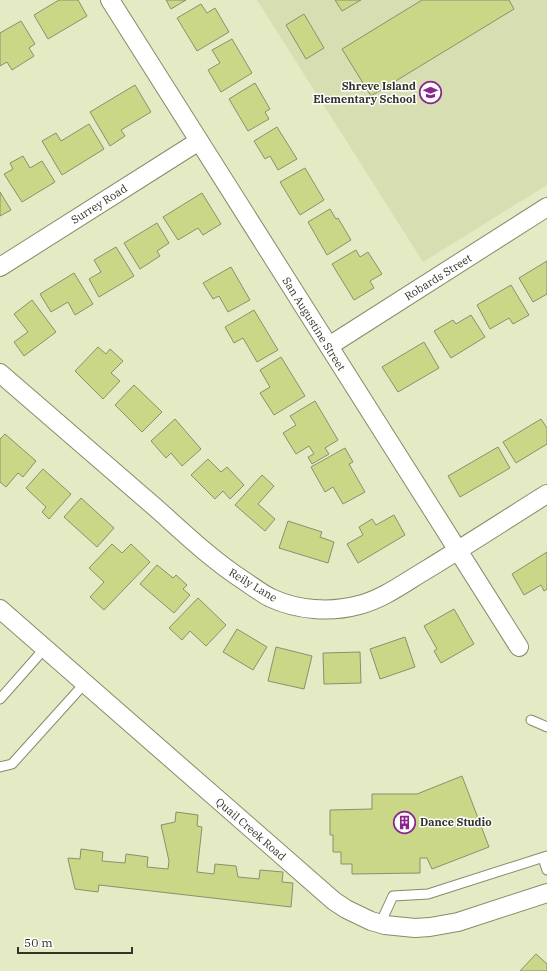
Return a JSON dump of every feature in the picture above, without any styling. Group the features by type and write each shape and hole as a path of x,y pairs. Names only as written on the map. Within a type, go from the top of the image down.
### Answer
{"street":[{"name":"San Augustine Street","path":"110,0 519,647"},
{"name":"Surrey Road","path":"0,267 199,141"},
{"name":"Robards Street","path":"329,346 547,208"},
{"name":"Reily Lane","path":"0,373 230,572 271,598 292,606 332,610 358,606 383,596 547,494"},
{"name":"Quail Creek Road","path":"0,609 334,901 346,909 380,924 415,928 430,927 458,922 547,893"}],"lane":[{"path":"0,699 45,648"},
{"path":"0,767 12,764 85,683"},
{"path":"531,720 547,727"},
{"path":"380,924 393,896 428,894 545,857 547,870"}],"shaded area":[{"name":"Shreve Island Elementary School","path":"257,0 547,0 547,185 423,262"}],"building":[{"path":"59,0 78,0 87,16 48,39 34,15"},
{"path":"166,0 186,0 171,9"},
{"path":"335,0 361,0 342,11"},
{"path":"422,0 509,0 514,9 371,96 342,49"},
{"path":"201,4 207,13 215,8 229,32 197,51 177,18"},
{"path":"304,14 324,48 306,59 286,25"},
{"path":"21,21 35,44 29,48 34,56 12,70 7,62 0,66 0,33"},
{"path":"232,39 252,73 221,92 208,70 220,63 212,50"},
{"path":"255,83 270,109 265,112 269,119 248,131 229,99"},
{"path":"135,85 151,112 121,130 125,136 110,146 90,112"},
{"path":"89,124 104,149 62,175 42,141 56,133 61,141"},
{"path":"277,127 297,159 278,170 270,156 265,159 254,141"},
{"path":"23,156 30,168 42,161 55,182 22,202 4,174 13,169 10,163"},
{"path":"305,168 324,200 300,215 280,182"},
{"path":"0,192 11,210 0,216"},
{"path":"202,193 221,224 203,235 198,228 178,240 163,217"},
{"path":"330,209 336,219 338,218 351,240 327,255 308,222"},
{"path":"157,223 169,243 157,251 160,256 140,269 124,243"},
{"path":"116,247 134,276 99,297 89,279 101,272 94,260"},
{"path":"356,250 360,257 368,252 382,274 370,281 374,288 354,300 332,264"},
{"path":"547,261 547,294 533,302 519,278"},
{"path":"231,267 250,300 228,312 219,296 213,299 203,283"},
{"path":"74,273 93,304 75,315 68,302 51,312 40,294"},
{"path":"511,285 529,315 513,324 509,318 490,329 477,305"},
{"path":"32,300 56,332 24,356 14,342 28,332 14,314"},
{"path":"254,310 278,350 257,362 243,338 234,343 225,327"},
{"path":"471,315 485,337 451,358 434,331 453,320 456,324"},
{"path":"424,342 439,368 398,392 382,367"},
{"path":"98,347 106,354 110,349 123,361 111,373 120,381 103,399 75,371"},
{"path":"281,357 305,396 274,415 260,393 270,387 260,370"},
{"path":"134,385 162,412 142,432 115,405"},
{"path":"315,401 338,440 325,448 329,454 312,464 308,457 314,454 309,446 296,454 283,433 296,425 290,416"},
{"path":"175,419 201,449 182,466 171,453 166,458 151,441"},
{"path":"541,419 547,428 547,444 516,463 503,442"},
{"path":"5,434 36,461 23,477 18,473 6,487 0,482 0,439"},
{"path":"498,447 510,468 460,497 448,476"},
{"path":"345,448 353,462 349,464 365,492 343,504 333,487 325,492 311,467"},
{"path":"208,459 221,472 227,467 244,485 230,499 223,491 215,499 191,475"},
{"path":"43,469 71,494 49,519 42,512 46,507 26,488"},
{"path":"262,475 274,486 258,504 275,519 265,531 235,505"},
{"path":"81,498 114,528 97,547 64,517"},
{"path":"394,515 405,535 358,563 347,544 363,535 359,527 372,519 376,525"},
{"path":"288,521 322,532 320,537 334,542 328,563 279,548"},
{"path":"112,544 122,553 131,544 150,562 104,610 90,597 104,582 89,568"},
{"path":"547,552 547,589 544,591 541,585 524,595 512,574"},
{"path":"157,565 173,578 176,575 187,585 183,589 190,595 174,613 140,584"},
{"path":"198,598 226,625 206,646 190,631 182,640 169,628"},
{"path":"454,609 474,644 441,663 434,651 437,649 424,626"},
{"path":"237,629 267,647 253,670 223,652"},
{"path":"405,637 415,667 380,679 370,649"},
{"path":"276,647 312,656 304,689 268,681"},
{"path":"360,652 361,683 324,684 323,653"},
{"name":"Dance Studio","path":"462,776 489,847 432,869 427,858 420,858 420,873 352,874 352,864 341,864 341,852 333,852 333,835 330,835 330,810 372,809 372,794 417,794"},
{"path":"176,812 198,815 197,826 202,827 197,872 214,874 215,864 236,866 238,877 259,879 260,870 283,872 282,882 293,883 291,907 99,885 98,892 75,889 68,858 80,859 81,849 103,852 102,861 125,863 126,854 148,857 147,867 168,869 169,861 161,825 175,822"},
{"path":"536,954 547,964 547,971 520,971"}],"place":[{"name":"Shreve Island Elementary School","path":"431,92"},
{"name":"Dance Studio","path":"405,822"}]}
